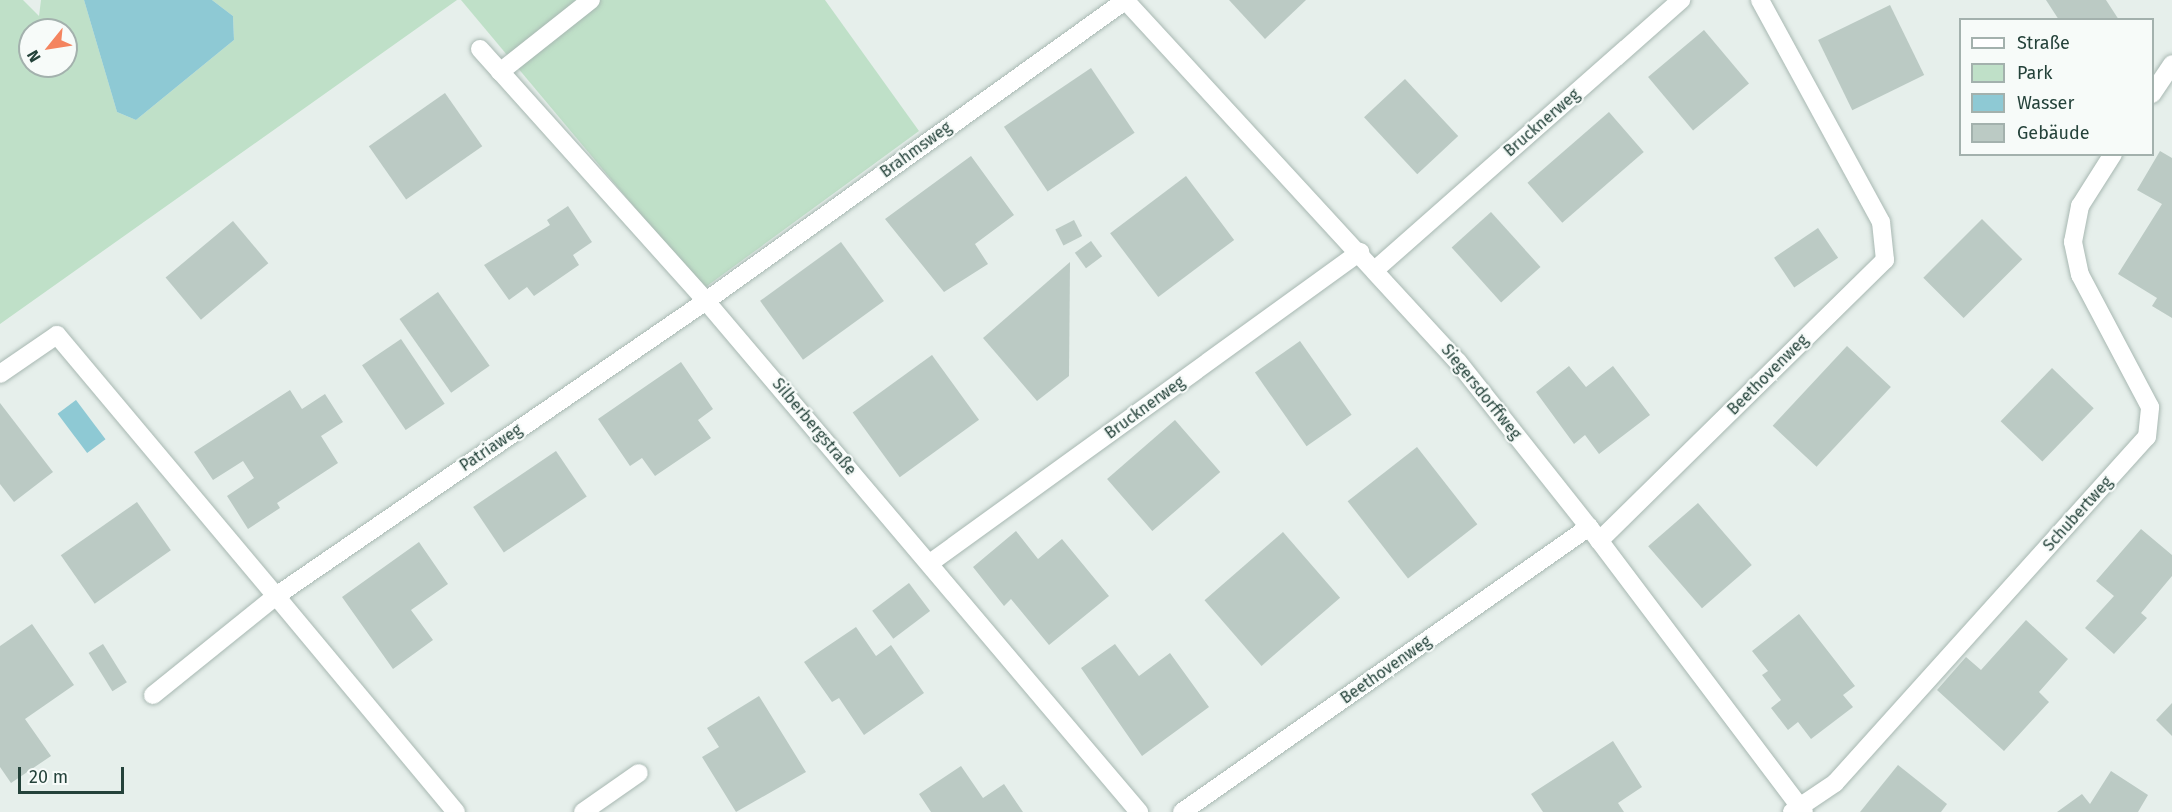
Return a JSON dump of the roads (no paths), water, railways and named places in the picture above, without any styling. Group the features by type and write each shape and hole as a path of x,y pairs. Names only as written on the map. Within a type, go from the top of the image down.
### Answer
{"street":[{"path":"500,72 591,0"},
{"name":"Siegersdorffweg","path":"1126,0 1376,269 1458,363 1594,534 1798,810"},
{"name":"Brahmsweg","path":"706,301 1126,0"},
{"name":"Brucknerweg","path":"1376,269 1681,0"},
{"name":"Beethovenweg","path":"1182,812 1594,534 1885,260 1881,222 1760,0"},
{"name":"Silberbergstraße","path":"480,49 706,301 1139,812"},
{"path":"2154,91 2172,64"},
{"name":"Schubertweg","path":"1798,810 1835,783 2147,437 2150,407 2080,275 2073,242 2080,206 2112,156"},
{"name":"Brucknerweg","path":"930,563 1360,252"},
{"name":"Patriaweg","path":"153,694 276,596 706,301"},
{"path":"0,374 57,335 456,812"},
{"path":"583,812 639,772"}],"water":[{"path":"84,0 212,0 233,16 234,40 136,120 117,112"},
{"path":"76,400 105,439 87,453 58,414"}]}
